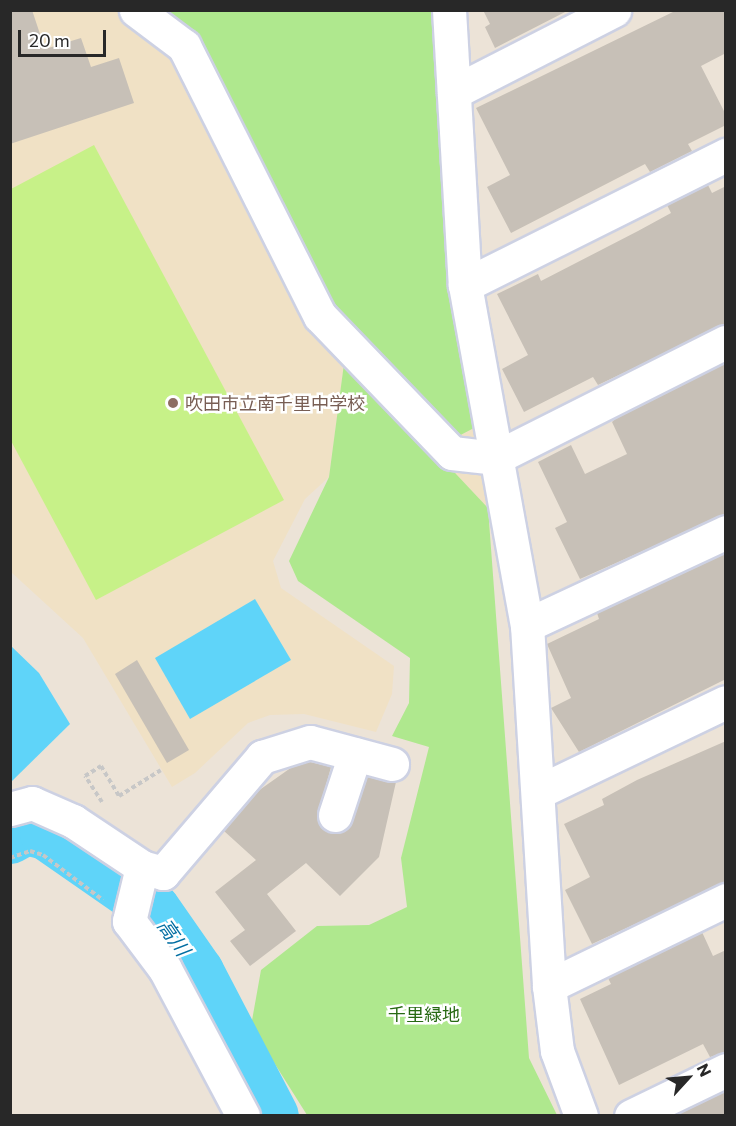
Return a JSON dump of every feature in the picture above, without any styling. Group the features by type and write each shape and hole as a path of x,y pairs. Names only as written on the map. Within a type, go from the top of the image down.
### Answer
{"street":[{"path":"136,10 184,46 320,316"},
{"path":"449,10 465,285 527,625 549,986 557,1051 581,1116"},
{"path":"454,92 614,10"},
{"path":"465,285 726,155"},
{"path":"220,161 273,258 320,316 452,453 495,458 726,342"},
{"path":"527,625 726,532"},
{"path":"538,792 726,702"},
{"path":"10,809 32,803 73,821 141,871 163,873 262,757 310,742 392,764"},
{"path":"335,815 355,754"},
{"path":"141,871 130,914 165,969 243,1116"},
{"path":"549,986 726,900"},
{"path":"631,1116 726,1070"}],"path":[{"path":"99,796 85,776 101,766 119,796 161,770"},
{"path":"10,858 30,851 43,855 130,914"}],"shaded area":[{"name":"吹田市立南千里中学校","path":"11,11 154,11 180,22 326,309 451,440 474,428 488,508 345,357 329,477 305,499 273,561 281,588 394,666 392,694 376,732 304,714 270,715 248,723 195,773 172,787 83,638 11,572"}],"green space":[{"path":"154,11 433,11 446,268 474,428 451,440 326,309 180,22"},
{"path":"94,145 284,500 96,600 10,439 11,189"},
{"name":"千里緑地","path":"345,356 488,508 529,1058 557,1115 307,1115 251,1026 261,970 317,926 369,925 407,907 401,858 429,747 392,736 409,703 410,658 298,581 289,561 329,477"}],"water":[{"path":"255,599 291,660 190,719 155,658"},
{"path":"11,646 39,673 70,724 11,782"}],"building":[{"path":"10,10 32,10 45,49 81,38 91,67 119,58 134,103 10,144"},
{"path":"483,10 569,10 495,48 485,27 490,24"},
{"path":"677,10 726,10 726,53 701,66 726,115 726,125 688,144 692,151 650,172 645,164 511,233 487,187 510,175 476,108"},
{"path":"708,185 712,193 726,186 726,324 598,385 593,377 524,412 502,369 528,355 497,294 538,274 541,281 638,231 671,213 667,205"},
{"path":"726,363 726,514 580,579 555,528 567,522 538,462 571,445 585,474 627,454 612,422 615,419"},
{"path":"726,553 726,679 579,752 551,708 571,698 547,644 599,619 597,613"},
{"path":"137,660 189,750 167,763 115,674"},
{"path":"726,741 726,882 592,944 565,890 590,877 564,824 604,805 602,799 637,780"},
{"path":"310,762 331,767 317,818 330,833 348,829 367,777 396,782 379,857 340,896 306,863 267,894 296,931 250,966 230,941 245,930 215,892 256,860 224,831 258,791 292,767"},
{"path":"702,932 713,956 726,950 726,1052 710,1057 703,1044 619,1085 580,999 611,984 608,978"},
{"path":"726,1091 726,1116 675,1116"}],"waterway":[{"name":"高川","path":"10,838 26,829 46,834 154,909 198,972 273,1116"}],"place":[{"name":"吹田市立南千里中学校","path":"173,403"}]}
